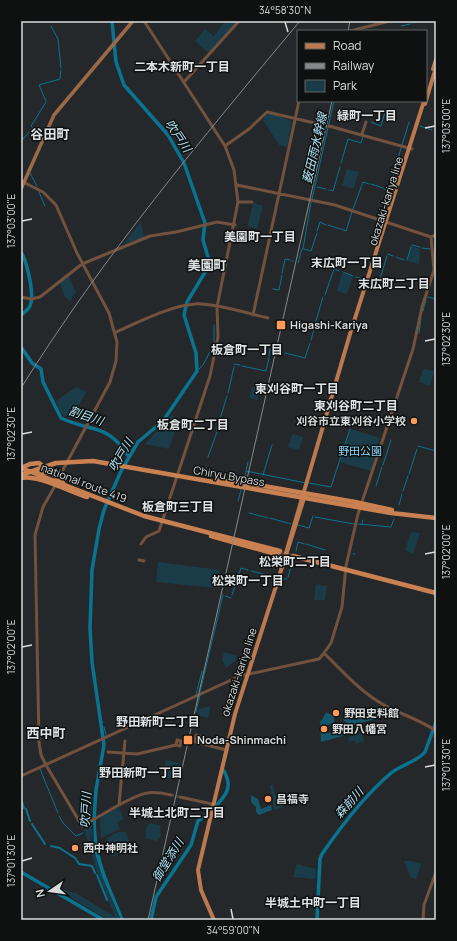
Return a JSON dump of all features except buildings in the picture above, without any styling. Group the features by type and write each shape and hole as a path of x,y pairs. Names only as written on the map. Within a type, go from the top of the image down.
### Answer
{"highway":[{"name":"Chiryu Bypass","path":"22,471 56,460 93,459 391,512 436,516"},
{"path":"22,471 30,464 39,463 62,482 105,501"},
{"path":"22,471 44,472 60,477"},
{"name":"national route 419","path":"22,471 145,519 280,552"},
{"name":"national route 419","path":"22,471 105,501 112,505"},
{"path":"21,480 25,477 36,479 92,499"},
{"path":"21,480 27,480"},
{"path":"216,481 253,484 355,502 391,512"},
{"path":"216,481 229,487 302,500 353,509 391,512"},
{"path":"293,555 436,592"}],"main road":[{"path":"21,189 22,181 54,115 133,21"},
{"path":"427,91 436,60"},
{"name":"okazaki-kariya line","path":"427,97 436,67"},
{"name":"okazaki-kariya line","path":"411,149 424,102"},
{"name":"okazaki-kariya line","path":"214,920 201,890 198,870 212,804 235,714 281,568 284,565 350,334 388,222 425,102"}],"street":[{"path":"141,544 146,538 158,532 207,389 218,337 216,307 235,225 238,202 234,170 226,146 144,21"},
{"path":"184,82 239,21"},
{"path":"355,30 390,21"},
{"path":"374,30 375,26"},
{"path":"253,315 299,102"},
{"path":"226,146 249,129 267,112 323,125"},
{"path":"362,134 366,122"},
{"path":"329,126 362,134 411,149"},
{"path":"22,181 43,192 56,205 82,264 109,313 116,332 117,355 113,372 39,518 34,543 39,742 41,755 81,825 91,822 119,805 146,792 158,792 171,795"},
{"path":"237,185 335,205 431,237 436,236"},
{"path":"238,202 252,202"},
{"path":"21,297 32,300 43,296 82,264 150,236 222,221 235,225"},
{"path":"21,776 107,736 248,674 319,659 324,653 331,643 342,607 345,569 358,514 413,349 422,307 434,270 431,237"},
{"path":"116,332 182,306 192,304 206,304 268,318"},
{"path":"139,560 144,561"},
{"path":"324,653 356,685 371,697 392,709 418,720 436,731"},
{"path":"119,805 125,741"},
{"path":"200,743 226,750"},
{"path":"108,752 137,754 176,745"},
{"path":"180,797 212,804"},
{"path":"423,920 424,905 436,872"}],"green space":[{"path":"225,21 238,21 209,53 195,41 205,29 214,36"},
{"path":"267,112 292,121 287,147 279,145 263,120"},
{"path":"347,169 359,172 353,189 342,185"},
{"path":"253,203 263,206 257,229 248,226"},
{"path":"141,222 144,237 125,244 124,243"},
{"path":"412,246 420,249 419,264 407,261"},
{"path":"342,273 353,276 347,294 337,291"},
{"path":"69,276 76,292 70,301 65,297 60,283"},
{"path":"423,369 434,371 430,386 419,382"},
{"path":"76,387 86,392 72,418 62,415 56,401"},
{"path":"252,387 263,389 262,396 258,395 257,400 249,398"},
{"path":"172,415 179,419 169,449 145,444"},
{"name":"野田公園","path":"351,429 380,438 371,471 340,462"},
{"path":"292,434 303,437 299,450 288,447"},
{"path":"411,532 420,533 413,554 405,550"},
{"path":"158,562 220,570 216,588 156,582"},
{"path":"316,584 327,586 325,600 314,600"},
{"path":"224,652 237,656 235,661 226,668 222,660"},
{"path":"211,706 208,718 197,715 199,709"},
{"path":"362,734 364,741 356,744 354,740 350,742 348,739 350,736"},
{"path":"165,760 179,763 175,779 167,778"},
{"path":"270,785 273,785 275,795 278,794 283,807 274,810"},
{"path":"119,808 124,819 117,822 120,829 101,838 100,818"},
{"path":"149,823 160,825 161,836 156,841 145,838 146,829"},
{"path":"91,825 94,843 89,832 95,854 102,876 120,920 108,920 55,888 53,883 69,892 76,893 115,917 98,875 84,829 88,829 88,826"},
{"path":"118,832 125,832 133,848 112,856 107,846 107,838"},
{"path":"404,861 412,861 421,864 416,879 410,877"},
{"path":"297,864 316,869 315,879 293,877"}],"shaded area":[{"path":"326,712 334,716 334,723 321,727 322,732 327,731 327,733 337,732 348,724 343,720 344,717 350,715 353,720 382,713 382,717 351,726 350,734 321,742 320,721"},
{"path":"251,795 258,799 261,809 271,805 272,810 259,815 256,812 256,807 251,802"},
{"path":"96,816 96,832 100,858 108,882 124,920 121,920 102,876 92,844 94,843 93,818"},
{"path":"21,870 107,920 100,920 21,874"}],"waterway":[{"name":"吹戸川","path":"94,821 96,790 104,745 92,662 90,628 92,570 99,529 104,510 121,471 138,442 163,421 197,371 196,353 184,315 187,302 210,264 203,240 205,223 184,163 168,135 124,85 116,62 112,21"},
{"path":"413,23 418,21"},
{"path":"401,26 410,24"},
{"path":"51,26 58,39 61,68"},
{"path":"46,101 39,85 60,79 61,70"},
{"path":"21,141 33,128 31,126 46,102"},
{"name":"薮田雨水幹線","path":"312,199 334,102"},
{"path":"371,122 381,126 386,109"},
{"path":"402,145 409,122"},
{"path":"420,126 432,130"},
{"path":"355,141 361,143 363,137"},
{"path":"341,163 348,139 354,141"},
{"path":"392,180 401,148"},
{"path":"329,190 333,191 340,167"},
{"path":"30,173 37,186"},
{"path":"353,209 363,182 369,184"},
{"path":"384,189 389,190 392,182"},
{"path":"371,184 383,188"},
{"path":"317,187 326,189"},
{"path":"39,192 45,206"},
{"name":"薮田雨水幹線","path":"303,249 311,202"},
{"path":"341,229 346,231 352,212"},
{"path":"317,231 320,222 326,225"},
{"path":"328,225 340,229"},
{"path":"304,249 311,251 317,233"},
{"path":"412,245 420,247"},
{"path":"407,260 411,247"},
{"path":"422,248 430,249"},
{"path":"298,263 302,249"},
{"name":"割目川","path":"21,252 28,271 32,294 30,306 21,315"},
{"path":"388,254 393,256"},
{"path":"379,282 387,256"},
{"path":"396,257 404,260"},
{"path":"282,273 285,259 290,260"},
{"path":"325,295 334,269 339,271"},
{"path":"343,272 353,276"},
{"path":"273,289 279,290 282,275"},
{"path":"356,277 366,280"},
{"path":"372,282 378,284"},
{"path":"315,324 323,297"},
{"path":"427,297 436,299"},
{"path":"423,311 426,300"},
{"path":"419,333 421,318"},
{"path":"197,371 203,365 214,344 214,325"},
{"path":"311,340 314,329"},
{"path":"285,353 305,358 310,343"},
{"name":"割目川","path":"21,347 32,363 41,369 43,382 61,418 72,423 106,433 121,446 129,457"},
{"path":"269,356 270,349"},
{"path":"242,366 266,371 269,358"},
{"path":"234,364 240,365"},
{"path":"228,393 234,367"},
{"path":"217,429 227,396"},
{"path":"309,483 331,487 350,429"},
{"path":"208,457 217,432"},
{"path":"383,465 391,440"},
{"path":"263,475 272,445"},
{"path":"418,446 436,451"},
{"path":"409,474 417,449"},
{"path":"244,481 248,462"},
{"path":"376,486 382,467"},
{"path":"246,471 306,483"},
{"path":"403,491 408,476"},
{"path":"238,501 241,490"},
{"path":"399,505 402,494"},
{"path":"249,513 268,518"},
{"path":"298,525 309,528 313,516"},
{"path":"315,517 354,524"},
{"path":"270,518 291,524"},
{"path":"358,524 391,527 394,519"},
{"path":"362,524 363,520"},
{"path":"296,551 298,542 304,544"},
{"path":"306,544 325,550"},
{"path":"288,577 293,560"},
{"path":"232,595 241,568 248,570"},
{"path":"251,571 263,574"},
{"path":"265,575 275,577"},
{"path":"281,579 287,579"},
{"path":"200,692 223,595"},
{"path":"225,596 231,598"},
{"path":"196,695 202,671"},
{"path":"196,712 200,695"},
{"name":"森前川","path":"317,920 320,859 322,854 354,811 381,782 395,770 418,758 425,752 436,722"},
{"name":"吹戸川","path":"104,727 106,735"},
{"path":"40,769 58,813"},
{"name":"御堂添川","path":"216,806 223,798 228,786 227,777 224,771"},
{"path":"22,802 24,808"},
{"path":"26,809 30,821"},
{"name":"御堂添川","path":"151,920 156,897 191,845 198,821 207,814"},
{"path":"59,816 63,823 76,836 83,833"},
{"path":"32,824 45,844"},
{"path":"51,846 60,848"},
{"path":"61,849 75,858 79,864 92,866 95,873"},
{"path":"97,875 107,900"}],"tunnel":[{"path":"280,553 293,556"},
{"path":"171,795 180,797"}],"railway":[{"path":"21,388 53,339 119,245 226,110 300,21"},
{"path":"348,30 350,21"},
{"path":"148,920 332,102"}],"place":[{"name":"Higashi-Kariya","path":"281,325"},
{"name":"刈谷市立東刈谷小学校","path":"414,421"},
{"name":"野田史料館","path":"336,713"},
{"name":"野田八幡宮","path":"324,729"},
{"name":"Noda-Shinmachi","path":"188,740"},
{"name":"昌福寺","path":"268,799"},
{"name":"西中神明社","path":"75,848"}],"district":[{"name":"二本木新町一丁目","path":"182,67"},
{"name":"緑町一丁目","path":"367,116"},
{"name":"谷田町","path":"50,134"},
{"name":"美園町一丁目","path":"260,237"},
{"name":"末広町一丁目","path":"347,263"},
{"name":"美園町","path":"207,265"},
{"name":"末広町二丁目","path":"394,284"},
{"name":"板倉町一丁目","path":"247,350"},
{"name":"東刈谷町一丁目","path":"297,389"},
{"name":"東刈谷町二丁目","path":"356,406"},
{"name":"板倉町二丁目","path":"193,425"},
{"name":"板倉町三丁目","path":"178,507"},
{"name":"松栄町二丁目","path":"295,562"},
{"name":"松栄町一丁目","path":"248,581"},
{"name":"野田新町二丁目","path":"158,722"},
{"name":"西中町","path":"46,733"},
{"name":"野田新町一丁目","path":"141,773"},
{"name":"半城土北町二丁目","path":"177,813"},
{"name":"半城土中町一丁目","path":"313,903"}]}
